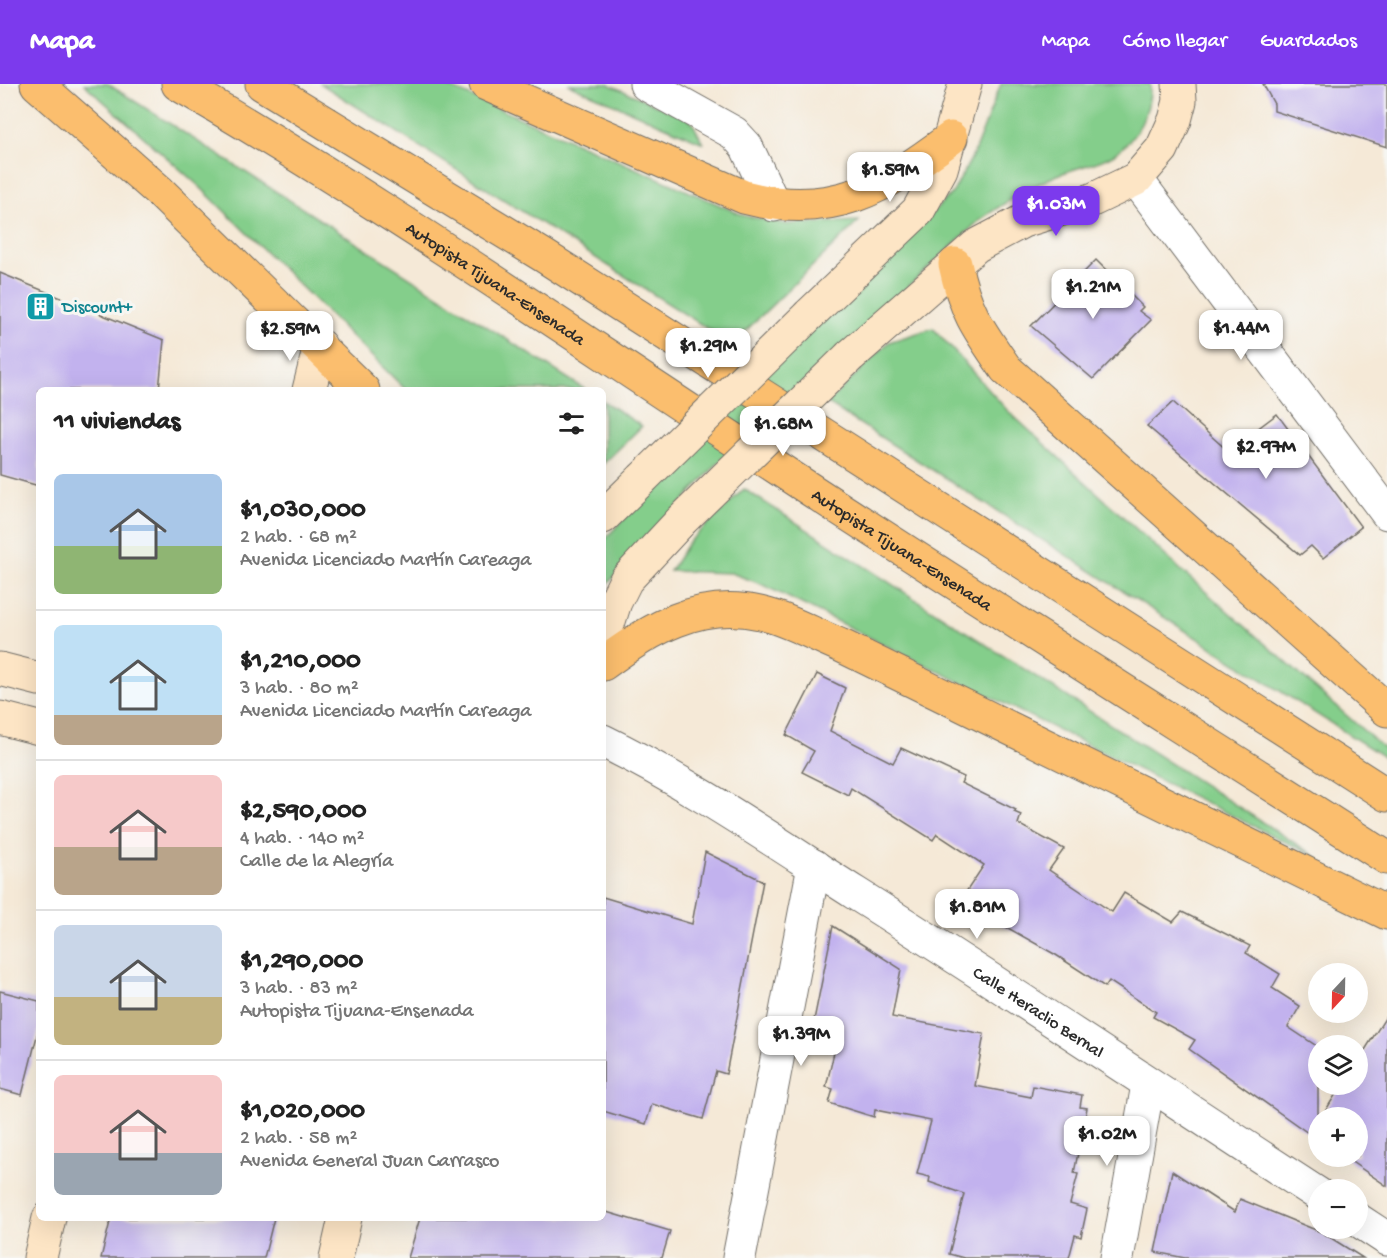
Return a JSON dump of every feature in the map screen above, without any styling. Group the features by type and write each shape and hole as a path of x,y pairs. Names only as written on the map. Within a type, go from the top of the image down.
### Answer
{"main road":[{"path":"37,84 160,192 321,346 360,387"},
{"name":"Autopista Tijuana-Ensenada","path":"178,84 235,117 510,292 941,574 1387,858"},
{"path":"262,84 544,256 1387,795"},
{"path":"486,84 744,197 774,205 835,201 876,189 904,174 951,138"},
{"path":"606,514 918,211 941,169 965,84"},
{"path":"606,630 615,602 626,580 681,521 850,356 976,246 1023,221 1092,200 1136,179 1162,149 1171,130 1180,101 1179,84"},
{"path":"956,264 962,299 977,327 1005,369 1387,710"},
{"path":"310,387 321,346"},
{"path":"606,662 639,637 680,616 725,608 761,613 842,646 1387,913"},
{"path":"0,669 36,678"},
{"path":"0,718 36,727"},
{"path":"40,1258 48,1221"},
{"path":"336,1258 344,1221"}],"street":[{"path":"646,84 734,133 746,146 774,205"},
{"path":"1136,179 1387,513"},
{"name":"Calle Heraclio Bernal","path":"606,742 656,766 964,961 1308,1188"},
{"path":"739,1258 814,866"},
{"path":"1117,1258 1148,1084"},
{"path":"1368,1227 1387,1239"}],"green space":[{"path":"84,84 108,84 581,387 403,387 200,187"},
{"path":"321,84 442,84 745,216 786,224 859,221 732,344"},
{"path":"568,84 608,84 691,120 703,143"},
{"path":"1001,84 1150,84 1148,105 1141,124 1123,147 1103,160 1034,186 981,219 718,463 606,586 606,538 692,447 953,192 973,155"},
{"path":"933,328 1007,410 1181,570 1387,751 1387,759 827,403 889,342"},
{"path":"606,403 642,426 606,461"},
{"path":"744,489 1318,858 761,584 731,573 670,571 688,543"}],"building":[{"path":"1263,84 1387,84 1387,147 1274,111 1274,104"},
{"path":"1096,260 1143,307 1139,311 1151,320 1093,379 1031,326"},
{"path":"0,273 164,340 159,387 36,387 36,485 0,475"},
{"path":"1173,402 1228,451 1277,414 1361,527 1323,558 1311,546 1300,555 1147,426"},
{"path":"817,674 845,688 830,731 893,763 901,748 964,777 961,783 1016,810 1014,812 1021,815 1018,824 1064,849 1049,870 1112,912 1124,893 1173,922 1182,912 1250,946 1246,953 1280,974 1272,988 1300,1006 1288,1027 1308,1040 1308,1095 1318,1095 1318,1107 1308,1107 1308,1133 1189,1049 1195,1040 1153,1017 1156,1012 1109,981 1105,987 1056,955 960,901 984,865 937,834 933,840 851,788 848,795 802,772 814,751 786,735"},
{"path":"705,852 763,881 726,1074 716,1071 703,1119 652,1104 646,1124 606,1112 606,898 692,924"},
{"path":"833,926 901,969 892,1017 984,1034 975,1086 1031,1097 1033,1086 1082,1095 1080,1107 1087,1108 1074,1173 1078,1174 1070,1204 1087,1209 1081,1237 1075,1235 1069,1258 964,1258 949,1254 964,1194 929,1182 930,1177 917,1174 931,1121 875,1110 874,1117 829,1103 833,1089 826,1087 837,1040 811,1035"},
{"path":"0,991 36,1000 36,1040 22,1095 0,1089"},
{"path":"1387,1015 1387,1186 1359,1167 1368,1167 1368,1107 1328,1107 1335,1095 1368,1095 1368,1045"},
{"path":"1172,1171 1235,1212 1240,1199 1308,1227 1308,1239 1333,1239 1363,1258 1185,1258 1155,1252"},
{"path":"606,1212 670,1231 662,1258 408,1258 419,1221 606,1221"},
{"path":"110,1221 273,1221 264,1258 101,1258"}],"place":[{"name":"Discount+","path":"41,306"}]}
